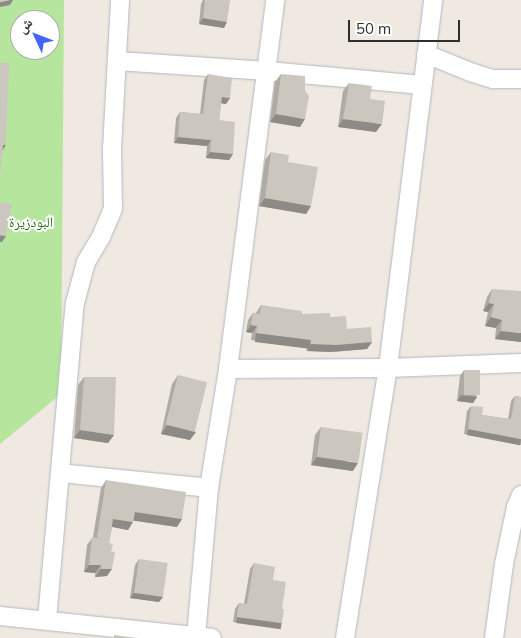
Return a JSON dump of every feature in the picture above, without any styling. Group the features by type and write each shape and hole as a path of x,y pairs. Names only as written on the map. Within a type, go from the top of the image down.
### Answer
{"street":[{"path":"47,620 75,303 86,262 101,237 114,209 112,149 120,0"},
{"path":"0,616 204,637 208,488 228,369 268,71 275,0"},
{"path":"344,638 388,368 433,0"},
{"path":"426,54 486,77 521,79"},
{"path":"117,61 268,71 422,85"},
{"path":"228,369 388,368 521,363"},
{"path":"60,473 208,488"},
{"path":"494,638 504,564 516,507 521,495"}],"green space":[{"name":"البودزيرة","path":"0,0 64,0 61,394 0,444"}],"building":[{"path":"205,0 230,0 227,22 203,18"},
{"path":"0,63 9,63 6,145 3,145 0,175"},
{"path":"208,74 232,78 230,98 222,97 219,120 235,122 233,154 210,152 211,140 178,137 180,112 203,114"},
{"path":"281,74 305,76 305,91 309,96 305,119 276,114"},
{"path":"349,83 372,86 370,99 385,101 382,124 343,119"},
{"path":"271,152 289,155 288,162 318,167 311,206 265,198"},
{"path":"0,202 12,204 6,236 0,235"},
{"path":"492,289 521,291 521,333 501,331 502,320 491,317 494,304 489,303"},
{"path":"261,305 302,311 302,314 330,313 330,317 346,316 347,329 371,327 372,342 336,345 311,344 311,340 256,333 257,326 251,325 253,313 260,314"},
{"path":"464,370 480,370 480,395 464,395"},
{"path":"178,375 207,382 195,432 166,424"},
{"path":"84,377 116,377 114,435 80,430"},
{"path":"515,396 521,397 521,439 468,429 471,406 483,407 482,415 511,419"},
{"path":"321,427 363,433 358,463 317,457"},
{"path":"106,480 186,492 182,519 135,512 133,522 113,519 109,543 113,544 111,552 115,552 112,569 101,569 101,565 89,565 92,537 97,538"},
{"path":"139,559 168,563 163,597 134,593"},
{"path":"254,563 275,567 273,580 286,582 282,623 237,617 239,603 247,604"},
{"path":"114,635 138,638 114,638"}]}
